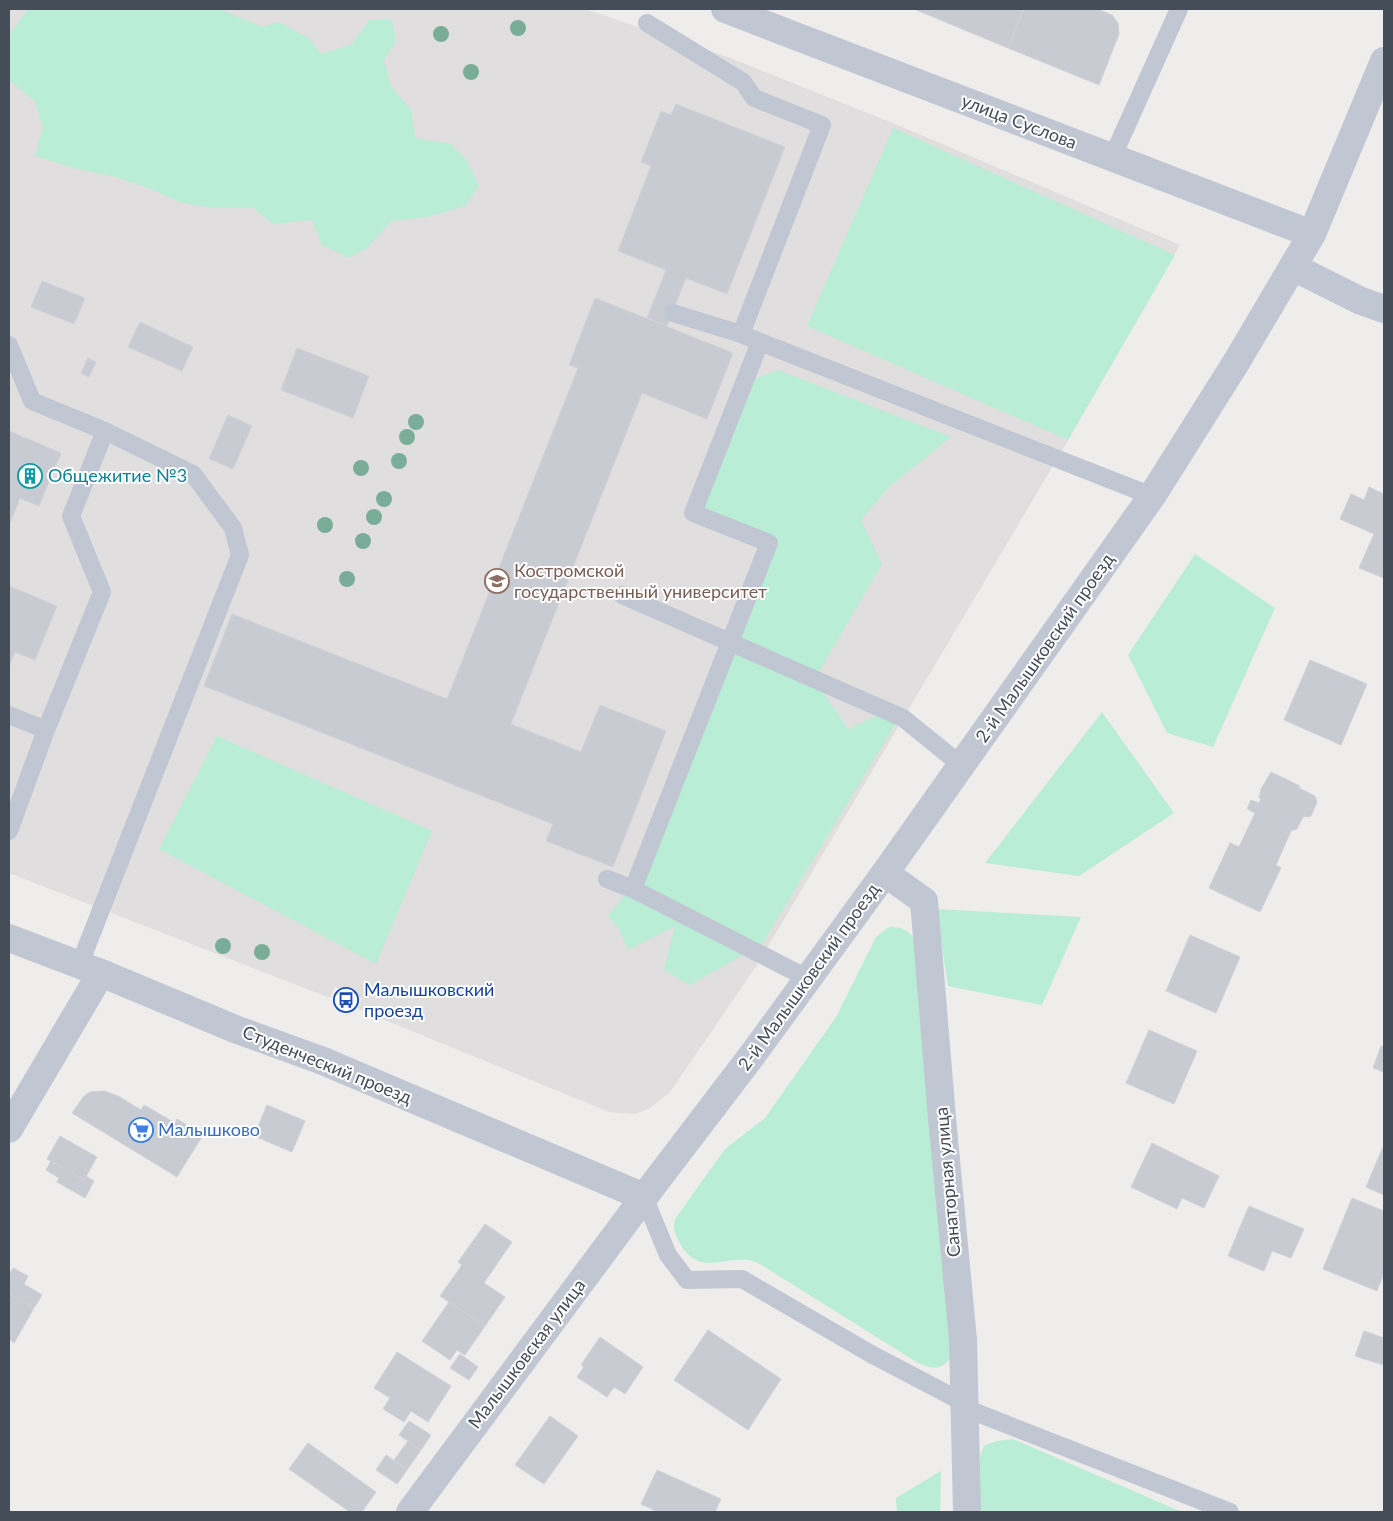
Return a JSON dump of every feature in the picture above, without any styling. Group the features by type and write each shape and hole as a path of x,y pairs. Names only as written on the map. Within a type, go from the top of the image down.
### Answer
{"street":[{"name":"улица Суслова","path":"725,9 773,17 1112,158 1312,234"},
{"name":"2-й Малышковский проезд","path":"644,1197 754,1054 807,978 885,873 1152,496 1237,361 1312,234 1384,61"},
{"path":"1293,267 1361,302 1384,309"},
{"name":"Санаторная улица","path":"885,873 924,901 963,1340 967,1512"},
{"name":"Студенческий проезд","path":"9,938 235,1029 323,1061 644,1197"},
{"path":"9,1129 90,970"},
{"name":"Малышковская улица","path":"410,1512 644,1197"}],"lane":[{"path":"1112,158 1173,11"},
{"path":"647,24 743,82 754,98 822,125 741,334"},
{"path":"672,312 741,334 1152,496"},
{"path":"634,889 769,543 693,513 760,342"},
{"path":"9,345 32,401 105,431 193,474 233,528 240,554 90,970"},
{"path":"9,831 46,730 102,592 70,516 105,431"},
{"path":"622,595 903,718 961,765"},
{"path":"9,715 46,730"},
{"path":"607,879 634,889 807,978"},
{"path":"644,1197 668,1255 687,1280 742,1279 871,1354 953,1397 975,1412 1230,1512"}],"shaded area":[{"name":"Костромской государственный университет","path":"9,9 585,9 728,57 895,124 1180,245 1066,444 757,965 670,1092 650,1108 635,1114 609,1112 358,1009 362,998 335,987 330,998 9,873"}],"green space":[{"path":"28,9 219,9 262,27 279,22 309,38 321,54 352,44 369,20 392,20 396,41 384,60 390,85 411,110 415,138 451,144 467,161 479,185 465,206 427,217 391,221 368,247 349,258 322,245 312,220 272,224 254,208 211,208 179,202 151,189 116,177 74,168 35,156 43,128 35,101 9,80 9,35"},
{"path":"893,128 1175,255 1068,440 807,326"},
{"path":"778,370 951,437 888,488 861,520 882,564 820,670 824,694 848,729 886,711 896,723 762,944 690,985 664,970 675,926 628,950 619,929 608,916 622,898 638,885 775,543 701,510 754,379"},
{"path":"1195,554 1275,608 1213,747 1167,733 1128,655"},
{"path":"1102,712 1174,813 1079,876 985,863"},
{"path":"217,736 432,831 376,964 159,849"},
{"path":"936,909 1081,917 1042,1005 948,986"},
{"path":"889,927 903,929 914,938 951,1357 944,1365 936,1368 918,1363 757,1262 731,1260 712,1263 695,1260 679,1242 674,1228 675,1219 725,1149 765,1118 836,1017 876,937"},
{"path":"1013,1439 1182,1512 979,1512 980,1456 984,1446 996,1441"},
{"path":"941,1471 940,1512 897,1512 896,1498"}],"building":[{"path":"914,9 1024,9 1008,48"},
{"path":"1024,9 1097,9 1112,15 1118,23 1119,34 1099,85 1008,48"},
{"path":"676,104 785,147 727,294 686,278 667,326 647,318 666,270 618,251 651,166 641,162 661,111 671,115"},
{"path":"42,281 85,298 74,324 31,307"},
{"path":"595,298 733,353 707,419 642,393 511,724 581,752 600,705 666,731 613,867 546,841 553,824 204,686 232,614 447,699 578,368 569,365"},
{"path":"140,322 193,347 182,371 128,347"},
{"path":"297,348 369,376 353,418 281,390"},
{"path":"88,358 96,362 89,377 81,373"},
{"path":"228,415 252,426 233,469 209,459"},
{"name":"Общежитие №3","path":"9,431 61,453 39,506 20,498 9,526"},
{"path":"1369,487 1384,494 1384,578 1359,568 1374,534 1340,519 1351,494 1364,500"},
{"path":"9,586 57,606 35,660 15,652 9,667"},
{"path":"1310,660 1367,684 1341,745 1284,720"},
{"path":"1271,772 1300,786 1299,788 1315,796 1317,802 1311,816 1303,817 1297,829 1291,831 1276,865 1281,868 1260,912 1209,888 1230,843 1239,847 1255,813 1247,809 1251,800 1259,803 1261,789"},
{"path":"1190,935 1240,957 1216,1013 1166,991"},
{"path":"1149,1030 1197,1051 1174,1104 1126,1083"},
{"path":"1381,1046 1384,1047 1384,1072 1373,1068"},
{"path":"104,1091 118,1096 141,1110 144,1105 175,1123 177,1119 203,1135 177,1177 72,1113 84,1096 90,1092"},
{"path":"267,1105 305,1121 292,1152 254,1136"},
{"path":"60,1136 97,1157 84,1180 47,1159"},
{"path":"1152,1143 1219,1176 1204,1208 1182,1198 1177,1209 1131,1187"},
{"path":"1384,1147 1384,1195 1366,1187"},
{"path":"51,1161 84,1180 86,1176 94,1181 85,1198 57,1182 59,1178 46,1170"},
{"path":"1352,1198 1384,1211 1384,1273 1377,1291 1323,1269"},
{"path":"1249,1206 1304,1229 1291,1258 1272,1251 1264,1271 1228,1256"},
{"path":"485,1224 512,1242 484,1283 505,1297 485,1326 440,1296 462,1265 458,1262"},
{"path":"13,1268 28,1276 24,1284 42,1295 34,1308 9,1293 9,1275"},
{"path":"9,1293 34,1308 14,1343 9,1339"},
{"path":"449,1302 485,1326 465,1355 457,1350 450,1360 422,1341"},
{"path":"708,1330 781,1379 748,1430 674,1380"},
{"path":"1364,1331 1384,1338 1383,1365 1355,1356"},
{"path":"600,1337 643,1367 625,1394 614,1387 607,1397 577,1377 584,1367 581,1365"},
{"path":"397,1352 451,1386 428,1422 411,1411 404,1422 383,1409 390,1398 374,1388"},
{"path":"460,1354 478,1367 469,1380 450,1368"},
{"path":"550,1416 578,1436 544,1484 515,1465"},
{"path":"409,1421 431,1435 421,1450 399,1435"},
{"path":"408,1441 421,1450 407,1470 394,1460"},
{"path":"308,1443 376,1492 362,1512 350,1512 289,1469"},
{"path":"386,1455 407,1470 397,1484 376,1470"},
{"path":"657,1470 721,1499 715,1512 658,1512 641,1504"}],"place":[{"name":"Общежитие №3","path":"30,476"},
{"name":"Костромской государственный университет","path":"497,581"},
{"name":"Малышковский проезд","path":"346,1000"},
{"name":"Малышково","path":"141,1130"}]}
